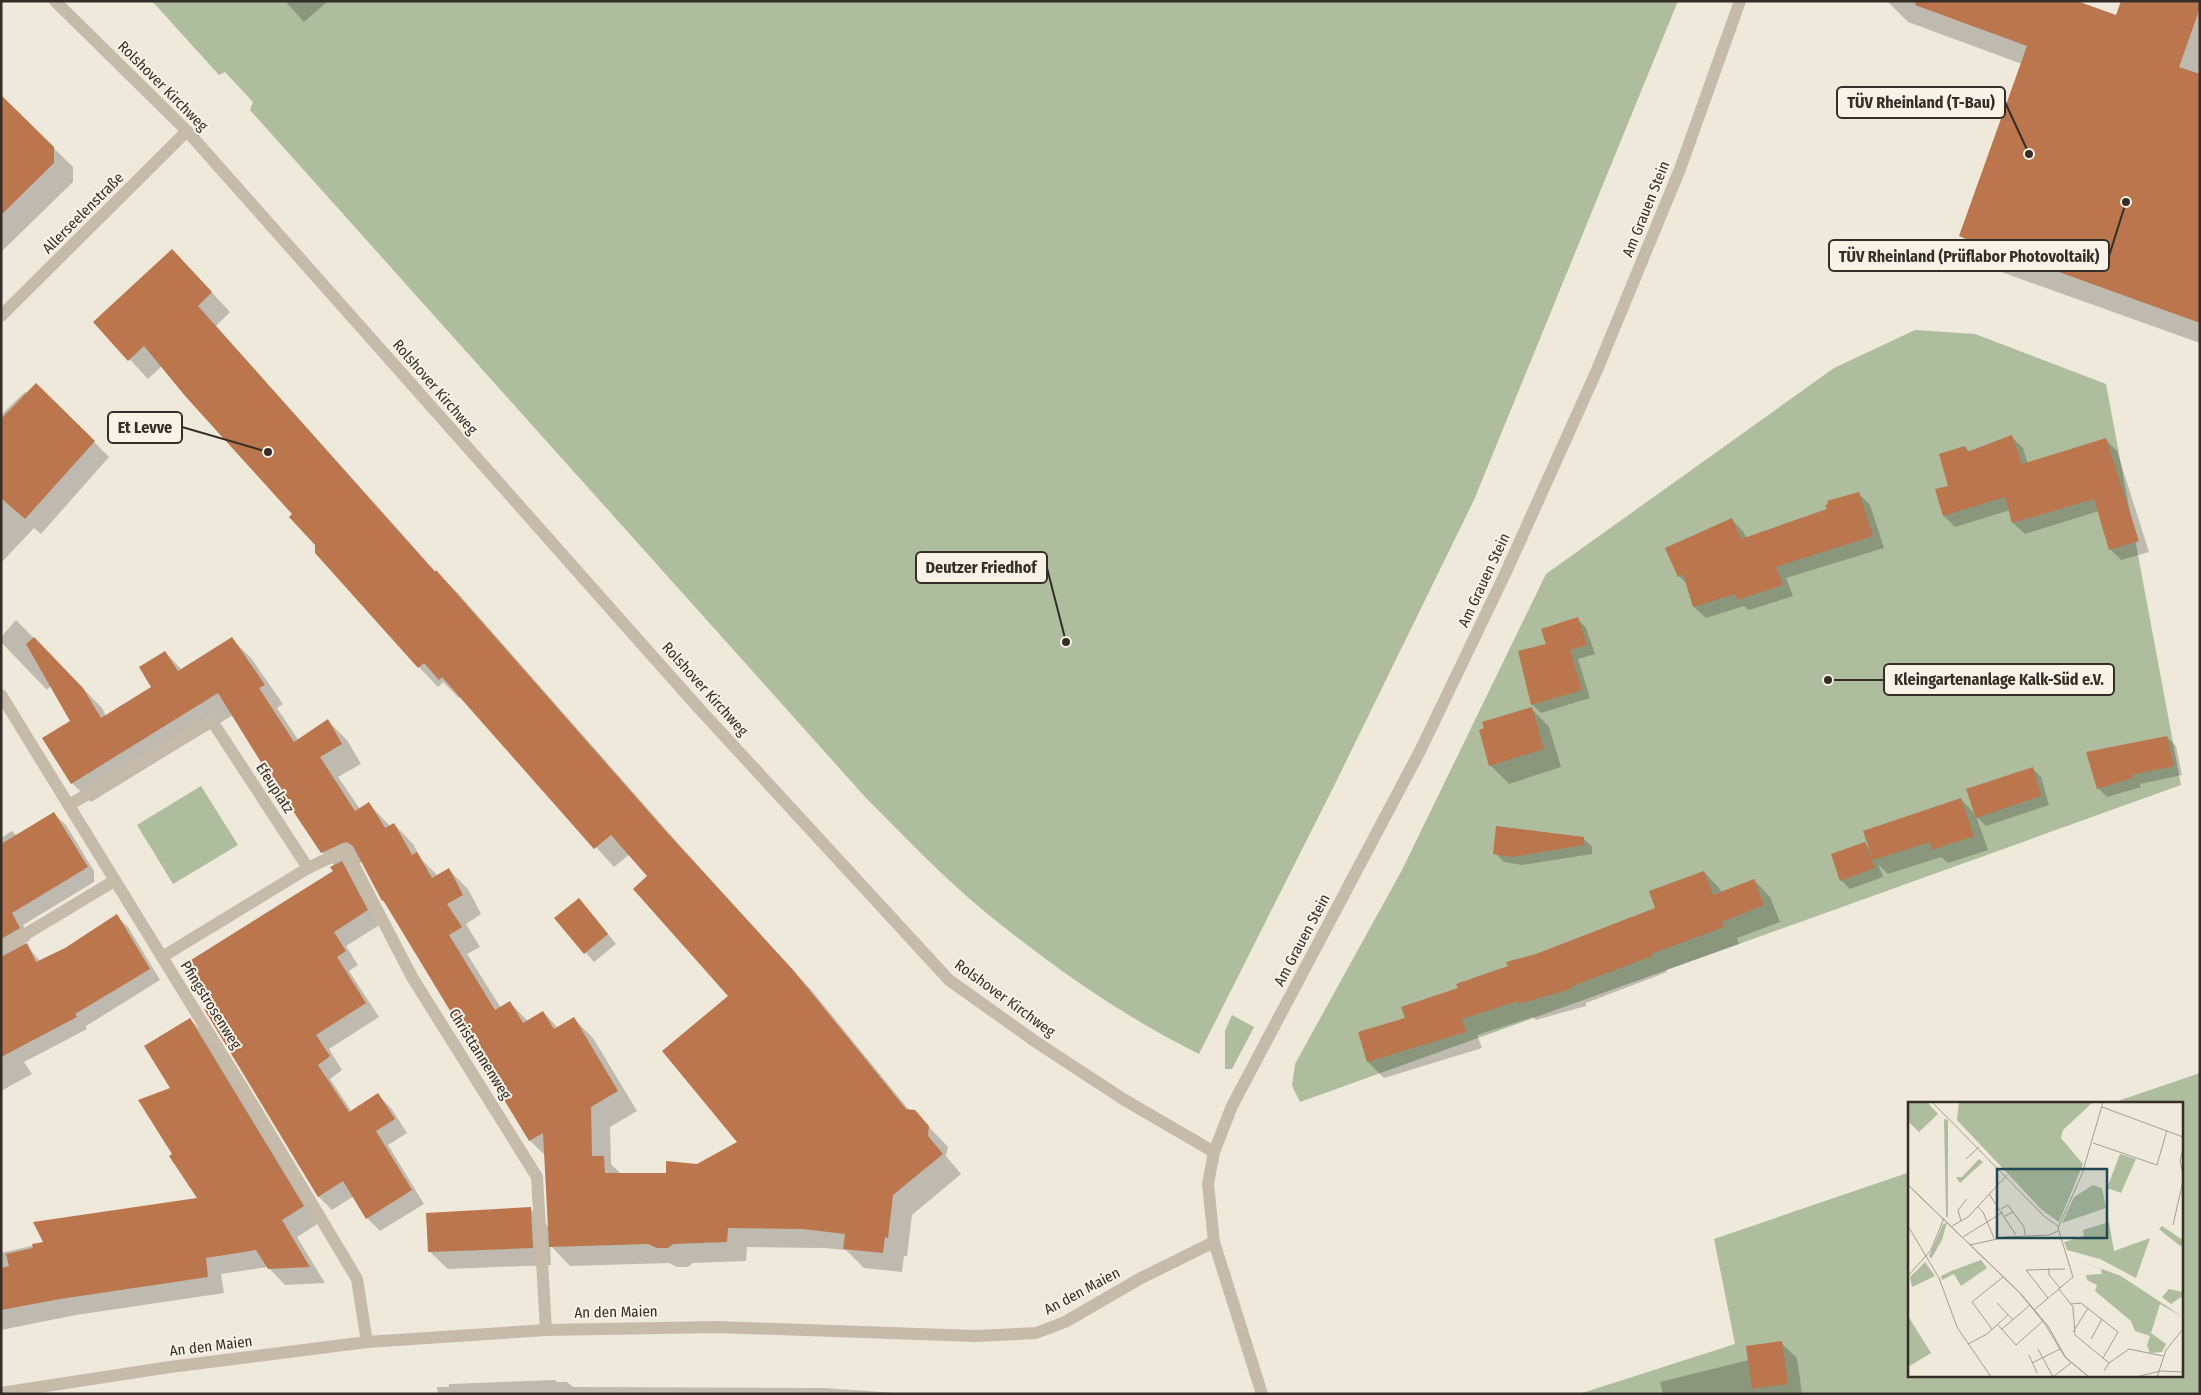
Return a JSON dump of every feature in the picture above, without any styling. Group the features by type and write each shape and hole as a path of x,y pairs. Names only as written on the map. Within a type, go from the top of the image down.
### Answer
{"street":[{"name":"Rolshover Kirchweg","path":"55,1 187,131 684,691 949,980 1036,1042 1123,1099 1214,1152"},
{"name":"Am Grauen Stein","path":"1214,1152 1232,1106 1422,749 1506,572 1597,370 1680,169 1740,1"},
{"name":"Allerseelenstraße","path":"1,316 187,131"},
{"name":"Pfingstrosenweg","path":"1,695 357,1279 367,1342"},
{"name":"Efeuplatz","path":"69,804 212,721 308,868"},
{"name":"Christtannenweg","path":"308,868 346,850 412,977 537,1177 546,1330"},
{"path":"162,957 308,868"},
{"path":"1,949 114,881"},
{"path":"1214,1152 1208,1184 1214,1242 1262,1394"},
{"name":"An den Maien","path":"1,1393 170,1367 367,1342 546,1330 717,1327 976,1336 1036,1333 1065,1322 1141,1278 1214,1242"}],"green space":[{"path":"152,1 1678,1 1474,500 1335,784 1199,1054 1142,1023 1087,988 1035,951 968,898 866,798 250,110 253,102 225,72 219,75"},
{"path":"1915,330 1975,334 2106,384 2181,785 1300,1102 1292,1086 1295,1064 1402,870 1546,574 1834,368"},
{"path":"201,786 238,845 173,884 137,825"},
{"path":"1232,1015 1254,1027 1232,1069 1225,1069 1225,1031"},
{"path":"2200,1073 2200,1394 1579,1394 1735,1344 1714,1239 1908,1173 1908,1378 2184,1378 2184,1102 2115,1102"}],"building":[{"path":"1916,1 2077,1 2116,15 2121,1 2200,1 2200,8 2179,67 2200,74 2200,323 1959,236 2027,46 1915,5"},
{"path":"1,95 54,147 54,163 1,215"},
{"path":"172,249 212,292 198,306 435,572 436,570 663,828 793,970 906,1109 915,1110 929,1126 928,1136 943,1154 893,1195 888,1238 885,1237 883,1253 843,1249 845,1234 803,1229 728,1228 727,1242 673,1244 668,1248 657,1248 648,1244 549,1247 543,1133 529,1141 382,901 353,846 347,842 321,853 275,784 269,787 257,768 262,764 218,693 71,784 42,738 70,721 26,644 34,637 83,688 101,718 151,687 139,667 165,651 178,671 232,637 265,685 259,688 294,742 328,719 342,744 320,757 355,811 369,802 385,828 394,823 412,855 417,852 432,878 449,868 463,895 447,904 462,927 449,935 495,1010 510,1001 523,1023 543,1011 554,1029 574,1017 618,1091 591,1107 592,1156 604,1156 605,1173 666,1173 666,1161 697,1164 737,1142 662,1051 728,996 633,889 647,876 611,835 594,849 442,677 439,680 424,663 418,668 315,553 315,545 289,517 292,514 186,397 144,346 128,361 93,322"},
{"path":"36,383 95,441 25,519 1,498 1,419"},
{"path":"2012,435 2022,464 2106,438 2139,541 2109,550 2094,499 2012,523 2005,497 1943,516 1935,489 1948,486 1939,454 1965,446 1967,452"},
{"path":"1859,492 1873,536 1776,567 1783,585 1737,600 1735,594 1693,607 1683,574 1678,577 1665,548 1732,518 1741,539 1827,509 1825,505 1828,504 1827,501"},
{"path":"1578,617 1587,645 1570,650 1582,690 1531,705 1518,651 1546,644 1541,629"},
{"path":"1532,707 1544,749 1489,766 1479,730 1484,728 1482,722"},
{"path":"2167,736 2174,766 2132,775 2133,778 2097,789 2086,752"},
{"path":"2033,767 2041,796 1976,818 1966,789"},
{"path":"1961,798 1974,836 1932,850 1930,842 1873,860 1863,831"},
{"path":"54,812 88,867 12,913 20,928 1,939 1,844"},
{"path":"1496,826 1584,837 1584,845 1512,857 1493,854"},
{"path":"1865,842 1875,868 1840,881 1831,854"},
{"path":"342,861 368,910 334,932 346,951 337,957 366,1003 316,1035 330,1056 318,1065 349,1112 378,1093 395,1119 376,1131 412,1190 366,1219 343,1181 318,1197 204,1009 208,1007 183,965 333,871 330,867"},
{"path":"1704,871 1713,895 1754,879 1764,905 1722,922 1724,927 1651,954 1652,956 1570,987 1571,989 1519,1004 1518,1001 1462,1019 1466,1032 1367,1062 1358,1032 1405,1018 1401,1007 1458,988 1456,984 1508,966 1506,962 1536,954 1655,908 1649,891"},
{"path":"579,898 608,934 584,954 554,918"},
{"path":"117,914 150,969 75,1014 77,1017 1,1057 1,957 27,943 36,962 65,948"},
{"path":"190,1018 304,1206 282,1220 310,1267 268,1269 256,1250 206,1258 208,1277 60,1299 1,1310 1,1268 9,1266 6,1254 33,1248 32,1244 43,1242 33,1222 197,1198 169,1156 172,1154 138,1100 170,1088 144,1046"},
{"path":"531,1207 533,1248 428,1252 426,1213"},
{"path":"1782,1341 1788,1384 1752,1389 1746,1346"}],"place":[{"name":"TÜV Rheinland (T-Bau)","path":"2029,154"},
{"name":"TÜV Rheinland (Prüflabor Photovoltaik)","path":"2126,202"},
{"name":"Et Levve","path":"268,452"},
{"name":"Deutzer Friedhof","path":"1066,642"},
{"name":"Kleingartenanlage Kalk-Süd e.V.","path":"1828,680"}]}
